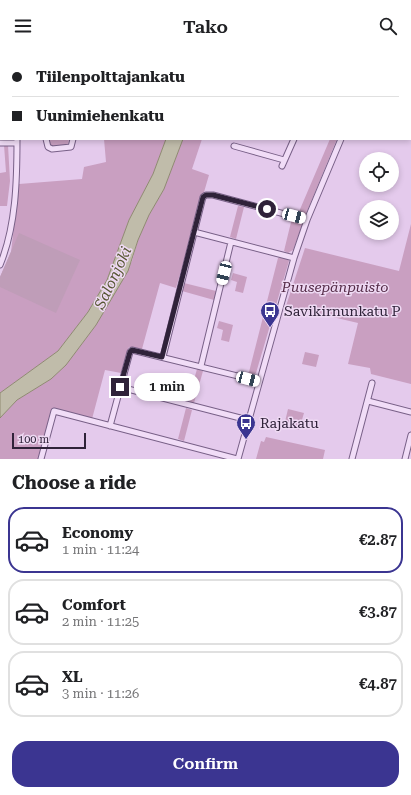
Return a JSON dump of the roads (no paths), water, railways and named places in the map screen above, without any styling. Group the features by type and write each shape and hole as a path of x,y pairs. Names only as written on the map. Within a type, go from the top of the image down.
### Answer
{"street":[{"path":"46,140 48,147 52,149 70,147 73,140"},
{"path":"282,166 294,140"},
{"path":"41,459 54,411 237,459 294,258 307,220 341,140"},
{"path":"0,144 17,141 17,176 11,226 0,265"},
{"path":"234,146 284,160"},
{"path":"162,357 203,197 210,194 307,220"},
{"path":"194,232 294,258"},
{"path":"201,366 231,242"},
{"path":"110,426 130,352 132,350 201,366 258,382"},
{"path":"352,459 372,383"},
{"path":"120,387 248,420"},
{"path":"368,401 411,412"},
{"path":"405,459 411,435"}],"water":[{"name":"Salonjoki","path":"166,140 183,140 164,189 149,215 138,240 128,271 96,325 66,365 51,379 17,400 0,418 0,393 58,351 88,312 107,280 129,220 153,174"}],"place":[{"name":"Savikirnunkatu P","path":"270,328"},
{"name":"Rajakatu","path":"246,440"}],"park label":[{"name":"Puusepänpuisto","path":"335,287"}]}
